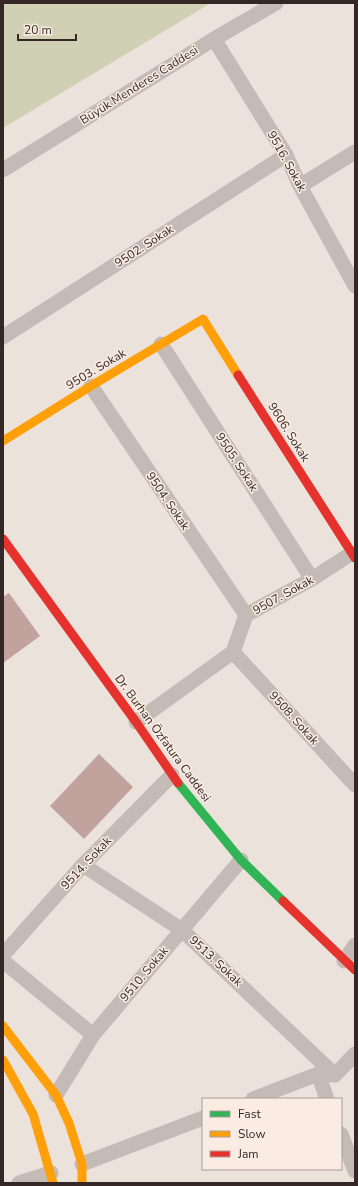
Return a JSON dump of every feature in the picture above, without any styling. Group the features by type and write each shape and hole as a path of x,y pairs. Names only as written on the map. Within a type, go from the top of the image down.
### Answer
{"street":[{"name":"Büyük Menderes Caddesi","path":"3,170 214,39 276,3"},
{"name":"9516. Sokak","path":"214,39 286,155 300,186 355,286"},
{"path":"300,186 355,152"},
{"name":"9502. Sokak","path":"3,337 286,155"},
{"name":"9503. Sokak","path":"3,441 203,319"},
{"name":"9606. Sokak","path":"203,319 353,555"},
{"name":"9505. Sokak","path":"161,344 312,579"},
{"name":"9504. Sokak","path":"91,386 246,615"},
{"name":"Dr. Burhan Özfatura Caddesi","path":"3,539 136,722 172,775 241,860 349,965"},
{"name":"9507. Sokak","path":"233,652 246,615 353,555"},
{"path":"136,722 233,652"},
{"name":"9508. Sokak","path":"233,652 355,785"},
{"name":"9514. Sokak","path":"3,955 83,865 172,775"},
{"name":"9510. Sokak","path":"56,1095 93,1035 241,860"},
{"name":"9513. Sokak","path":"83,865 182,930 335,1075"},
{"path":"349,965 355,945"},
{"path":"3,961 93,1035"},
{"path":"3,1026 56,1095 70,1123 82,1183"},
{"path":"256,1098 318,1074 335,1075 355,1054"},
{"path":"3,1060 33,1114 54,1176 19,1183"},
{"path":"318,1074 328,1098"},
{"path":"78,1165 202,1118"},
{"path":"342,1137 355,1171"}],"green space":[{"path":"3,3 211,3 3,128"}],"building":[{"path":"9,593 40,636 3,663 3,597"},
{"path":"99,754 133,787 84,839 50,806"}],"traffic: fast":[{"path":"178,783 241,860 283,901"}],"traffic: slow":[{"path":"3,441 203,319 238,375"},
{"path":"3,1026 56,1095 69,1123 82,1164 82,1183"},
{"path":"3,1060 33,1114 53,1183"}],"traffic: jam":[{"path":"238,375 355,558"},
{"path":"3,539 136,722 178,783"},
{"path":"283,901 355,970"}]}
